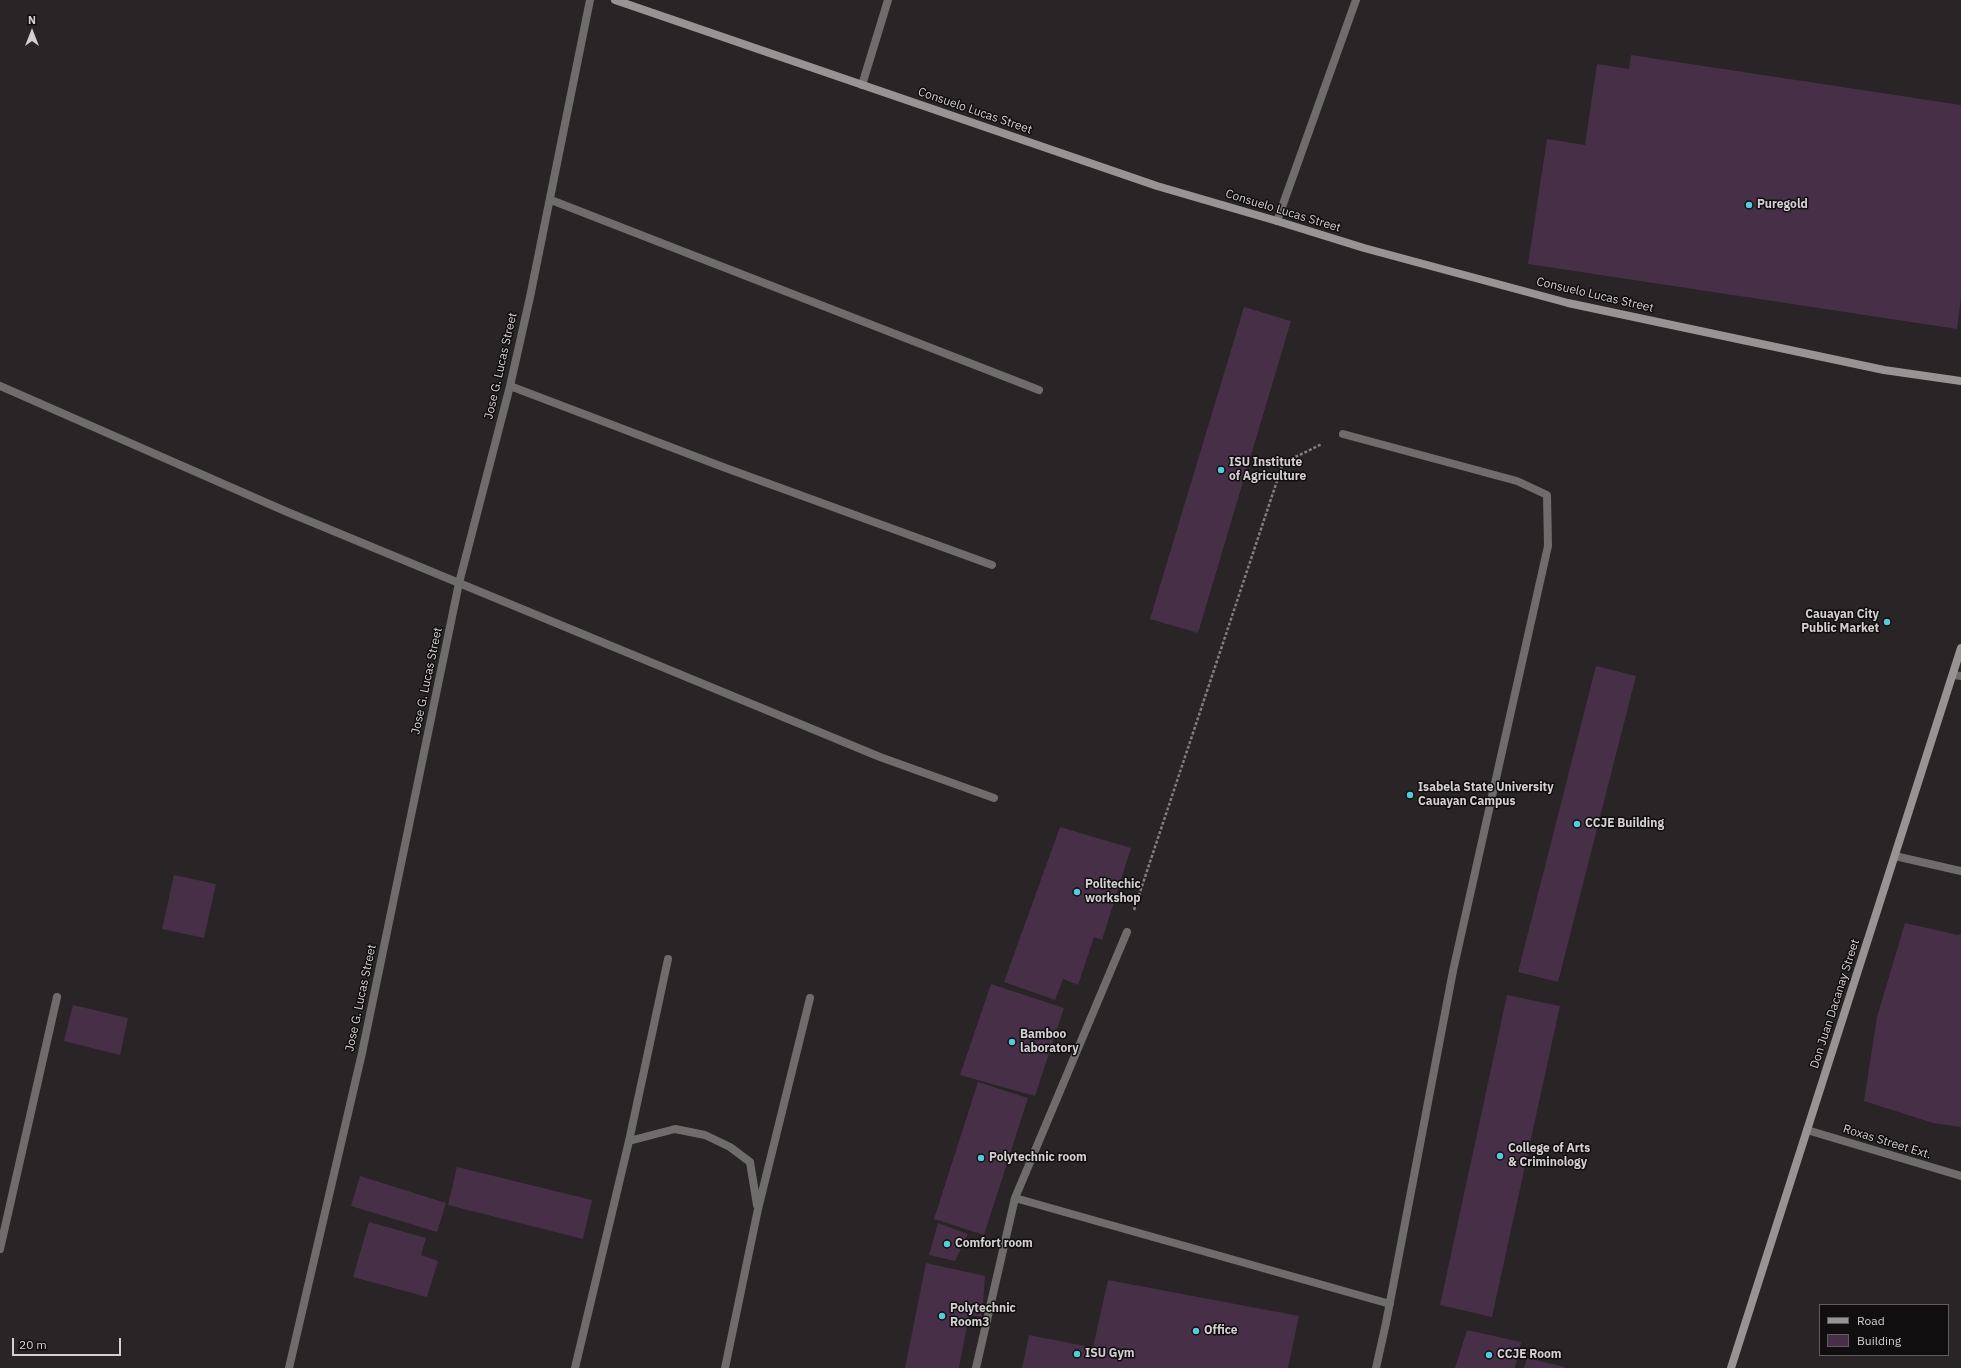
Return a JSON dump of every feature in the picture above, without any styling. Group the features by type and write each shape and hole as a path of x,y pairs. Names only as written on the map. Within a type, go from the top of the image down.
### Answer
{"street":[{"name":"Jose G. Lucas Street","path":"290,1368 362,1053 459,583 510,386 551,200 590,0"},
{"name":"Consuelo Lucas Street","path":"615,0 1157,186 1364,248 1568,303 1884,370 1961,381"},
{"path":"862,85 888,0"},
{"path":"1277,221 1356,0"},
{"path":"551,200 1039,390"},
{"path":"0,386 285,511 880,757 994,798"},
{"path":"510,386 723,467 992,564"},
{"path":"1343,434 1517,481 1547,495 1548,546 1453,971 1390,1304 1376,1368"},
{"name":"Don Juan Dacanay Street","path":"1731,1368 1895,856 1957,675 1961,648"},
{"path":"1895,856 1961,871"},
{"path":"976,1368 1016,1198 1127,932"},
{"path":"575,1368 630,1141 668,960"},
{"path":"0,1249 57,997"},
{"path":"725,1368 758,1209 810,998"},
{"path":"630,1141 675,1129 705,1135 730,1147 750,1162 758,1209"},
{"name":"Roxas Street Ext.","path":"1807,1130 1961,1176"},
{"path":"1016,1198 1390,1304"}],"path":[{"path":"1127,932 1283,463 1343,434"}],"building":[{"name":"Puregold","path":"1631,55 1961,105 1961,299 1957,329 1528,264 1547,139 1585,145 1597,64 1629,69"},
{"name":"ISU Institute of Agriculture","path":"1244,307 1291,321 1198,633 1150,619"},
{"name":"CCJE Building","path":"1596,666 1636,676 1558,982 1518,972"},
{"name":"Politechic workshop","path":"1060,827 1131,848 1102,940 1094,937 1078,985 1063,979 1055,1000 1004,982"},
{"path":"174,875 216,884 204,938 162,929"},
{"path":"1905,923 1958,935 1961,934 1961,1127 1933,1123 1864,1101 1877,1017"},
{"name":"Bamboo laboratory","path":"991,984 1064,1008 1035,1096 960,1075"},
{"name":"College of Arts & Criminology","path":"1507,995 1560,1006 1492,1317 1440,1305"},
{"path":"73,1005 128,1018 120,1055 64,1041"},
{"name":"Polytechnic room","path":"978,1082 1028,1098 984,1235 934,1219"},
{"path":"457,1167 592,1200 583,1239 448,1205"},
{"path":"360,1176 446,1203 437,1232 351,1206"},
{"path":"369,1222 426,1238 421,1255 438,1261 427,1297 353,1277"},
{"name":"Comfort room","path":"938,1223 968,1234 955,1261 929,1255"},
{"name":"Polytechnic Room3","path":"926,1263 985,1276 982,1317 969,1315 959,1368 905,1368"},
{"name":"Office","path":"1108,1280 1299,1316 1288,1368 1022,1368 1029,1335 1100,1349 1093,1347"},
{"name":"CCJE Room","path":"1467,1330 1521,1342 1515,1368 1455,1368"},
{"name":"CCJE Room","path":"1527,1358 1565,1367 1565,1368 1524,1368"}],"place":[{"name":"Puregold","path":"1749,205"},
{"name":"ISU Institute of Agriculture","path":"1221,470"},
{"name":"Cauayan City Public Market","path":"1887,622"},
{"name":"Isabela State University Cauayan Campus","path":"1410,795"},
{"name":"CCJE Building","path":"1577,824"},
{"name":"Politechic workshop","path":"1077,892"},
{"name":"Bamboo laboratory","path":"1012,1042"},
{"name":"College of Arts & Criminology","path":"1500,1156"},
{"name":"Polytechnic room","path":"981,1158"},
{"name":"Comfort room","path":"947,1244"},
{"name":"Polytechnic Room3","path":"942,1316"},
{"name":"Office","path":"1196,1331"},
{"name":"ISU Gym","path":"1077,1354"},
{"name":"CCJE Room","path":"1489,1355"}]}
